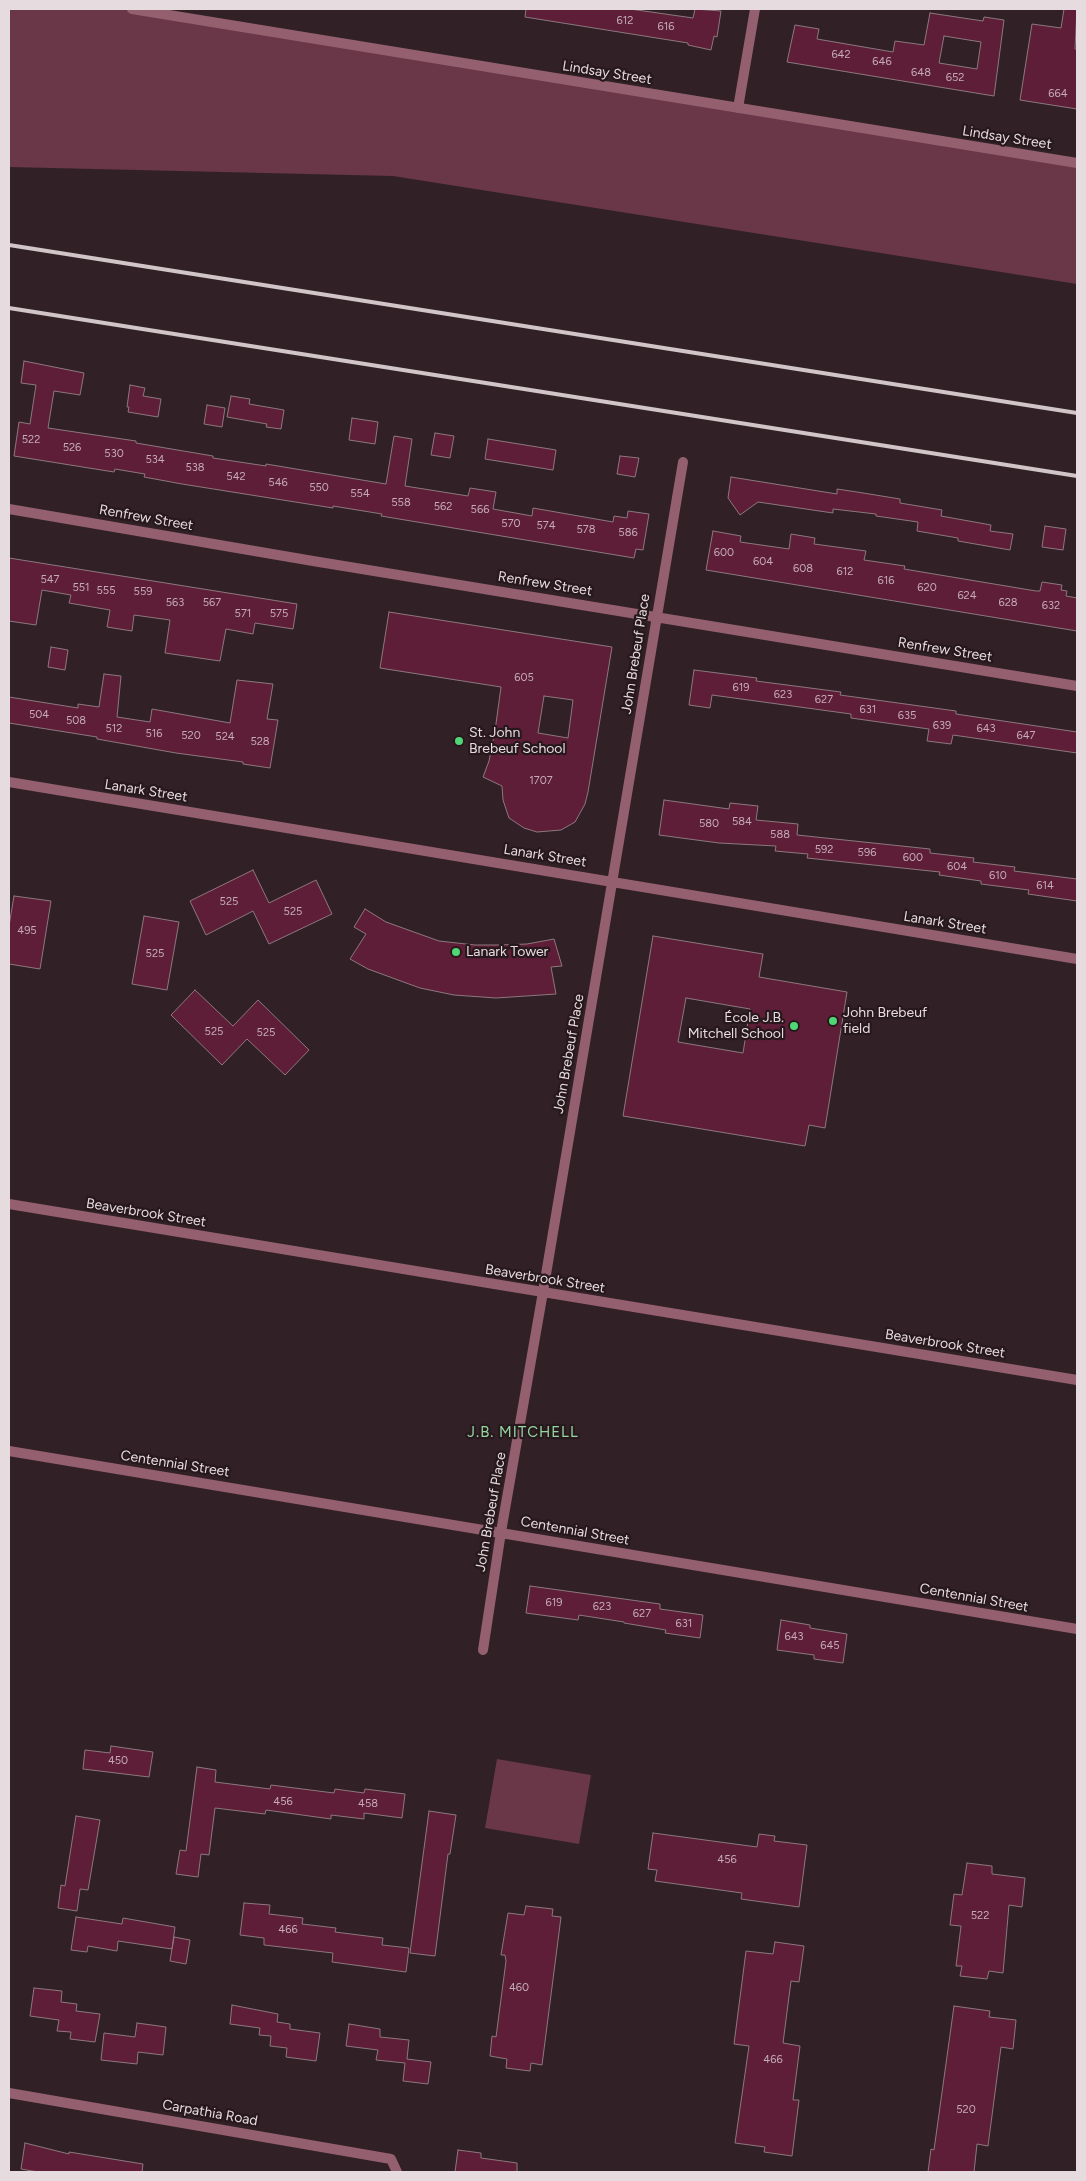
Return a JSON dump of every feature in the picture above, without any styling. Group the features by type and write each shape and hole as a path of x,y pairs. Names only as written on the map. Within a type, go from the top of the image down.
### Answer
{"street":[{"name":"Lindsay Street","path":"132,9 1077,164"},
{"path":"738,108 755,9"},
{"name":"John Brebeuf Place","path":"483,1650 501,1532 683,462"},
{"name":"Renfrew Street","path":"9,509 313,561 1077,686"},
{"name":"Lanark Street","path":"9,782 1077,959"},
{"name":"Beaverbrook Street","path":"9,1204 1077,1380"},
{"name":"Centennial Street","path":"9,1451 1077,1630"},
{"name":"Carpathia Road","path":"9,2093 391,2159 397,2172"}],"shaded area":[{"path":"9,9 132,9 1077,164 1077,284 393,176 9,167"},
{"path":"497,1759 591,1775 579,1844 485,1828"}],"building":[{"path":"526,9 630,9 693,18 695,9 721,11 717,37 714,36 711,50 688,45 688,43 525,17"},
{"path":"1064,9 1077,9 1075,49 1077,49 1077,109 1020,100 1032,24 1061,28"},
{"path":"930,13 983,21 984,17 1004,20 994,96 787,62 795,25 819,29 817,39 893,52 895,41 924,45","holes":["944,36 981,42 977,69 939,63"]},
{"path":"24,361 84,373 80,395 54,391 48,428 136,441 136,443 213,456 213,458 266,466 266,464 386,484 394,436 412,439 405,486 468,496 470,488 496,492 493,509 532,516 533,508 613,522 614,516 627,518 628,511 649,514 643,550 636,549 634,558 381,516 382,514 182,484 144,477 145,474 115,469 114,472 14,456 19,422 30,424 36,385 21,383"},
{"path":"130,385 145,388 143,396 161,399 158,417 128,412"},
{"path":"231,396 250,399 249,404 284,410 281,429 266,427 267,424 227,417"},
{"path":"207,405 225,408 222,427 204,424"},
{"path":"352,418 378,422 375,444 349,440"},
{"path":"435,433 454,436 450,458 431,455"},
{"path":"488,439 556,450 553,470 485,459"},
{"path":"620,456 639,458 635,477 617,474"},
{"path":"731,477 837,494 837,489 900,499 900,503 942,510 941,516 991,525 990,531 1013,534 1010,550 958,541 958,538 917,531 918,522 876,516 876,514 833,509 833,513 758,502 740,515 728,498"},
{"path":"1045,526 1066,529 1063,550 1042,547"},
{"path":"713,531 741,536 740,542 789,549 791,534 815,538 814,544 866,551 864,560 905,566 904,569 1036,591 1040,591 1042,582 1062,585 1061,590 1067,591 1066,596 1077,598 1077,631 706,570"},
{"path":"9,558 297,604 293,629 255,623 253,634 226,629 220,661 165,653 170,620 134,615 132,631 107,627 110,610 69,603 71,595 42,590 36,625 9,621"},
{"path":"389,612 612,647 588,792 585,804 575,822 561,830 537,832 524,828 509,818 503,800 502,786 483,777 489,761 495,731 501,687 380,668","holes":["544,696 573,700 568,738 538,733"]},
{"path":"51,647 68,650 65,670 48,667"},
{"path":"694,670 757,678 756,681 841,692 840,695 956,711 956,714 1077,732 1077,753 953,735 951,744 927,741 929,729 851,718 851,714 712,695 710,708 689,705"},
{"path":"104,674 121,676 117,717 150,722 152,709 230,723 237,680 273,684 267,719 278,720 270,768 9,723 9,697 78,708 78,704 99,707"},
{"path":"664,800 729,809 730,803 758,806 756,820 798,824 797,835 930,849 930,853 974,858 973,862 1015,867 1014,871 1077,879 1077,901 1028,894 1029,890 981,884 981,881 939,875 940,872 807,858 808,854 775,851 776,846 719,843 659,835"},
{"path":"253,870 269,903 316,880 332,914 269,944 253,911 206,935 190,901"},
{"path":"14,896 51,901 40,969 9,964 9,926"},
{"name":"Lanark Tower","path":"365,909 386,922 439,941 475,945 500,945 527,944 554,939 562,966 551,967 556,994 496,998 454,995 420,988 368,969 350,959 366,934 354,927"},
{"path":"144,916 179,922 167,990 132,984"},
{"name":"École J.B. Mitchell School","path":"653,936 763,954 759,977 847,992 825,1128 809,1125 805,1146 623,1116","holes":["686,998 750,1009 743,1053 678,1042"]},
{"path":"195,990 233,1026 258,1000 309,1050 285,1075 247,1039 222,1065 171,1015"},
{"path":"530,1586 660,1604 660,1609 703,1615 700,1638 665,1633 666,1630 579,1615 578,1620 526,1613"},
{"path":"781,1620 810,1625 810,1628 847,1634 843,1663 814,1659 814,1655 777,1650"},
{"path":"111,1746 153,1752 149,1777 83,1769 85,1750 110,1753"},
{"path":"197,1767 216,1770 215,1782 270,1789 271,1785 334,1793 335,1789 364,1793 365,1789 405,1794 402,1818 364,1813 364,1819 331,1815 331,1819 266,1810 265,1814 215,1808 209,1855 201,1854 198,1877 176,1874 180,1850 186,1851"},
{"path":"429,1811 456,1815 450,1854 448,1854 435,1956 410,1953"},
{"path":"76,1816 100,1820 88,1890 80,1889 77,1911 58,1908 61,1885 65,1886"},
{"path":"653,1833 757,1847 759,1834 775,1836 774,1841 807,1845 799,1907 741,1899 742,1893 655,1881 657,1870 648,1869"},
{"path":"967,1863 992,1866 992,1874 1025,1878 1022,1907 1009,1905 1003,1973 989,1971 987,1979 960,1976 962,1966 956,1966 961,1926 950,1925 954,1894 962,1895"},
{"path":"244,1903 270,1905 269,1914 303,1918 302,1924 336,1928 335,1932 383,1938 382,1945 409,1948 406,1972 332,1962 333,1953 264,1945 264,1938 240,1935"},
{"path":"526,1906 553,1909 552,1916 561,1917 542,2065 531,2063 530,2071 506,2068 507,2059 490,2056 492,2036 496,2037 506,1961 505,1955 501,1955 508,1913 524,1915"},
{"path":"76,1917 122,1924 123,1918 175,1927 172,1949 118,1941 117,1951 88,1946 87,1952 71,1950"},
{"path":"174,1937 190,1940 186,1964 170,1961"},
{"path":"775,1942 804,1946 799,1982 791,1981 783,2043 800,2046 793,2100 799,2100 792,2156 764,2152 765,2147 735,2143 749,2046 734,2044 746,1951 773,1954"},
{"path":"34,1988 62,1991 61,2002 77,2004 76,2011 100,2014 95,2042 70,2039 71,2032 57,2031 59,2020 30,2016"},
{"path":"232,2005 278,2014 277,2022 290,2024 290,2029 320,2033 316,2061 286,2057 287,2048 270,2046 271,2036 259,2035 260,2028 230,2024"},
{"path":"954,2006 990,2011 989,2017 1016,2020 1013,2049 1001,2047 988,2146 977,2144 974,2172 928,2172 931,2149 934,2150"},
{"path":"137,2023 166,2027 163,2055 138,2052 137,2064 101,2060 104,2033 135,2037"},
{"path":"349,2024 380,2029 380,2037 409,2040 407,2059 431,2062 428,2084 403,2081 405,2063 376,2060 378,2050 346,2046"},
{"path":"25,2143 69,2154 69,2152 143,2164 142,2172 38,2172 21,2169"},
{"path":"458,2150 481,2153 481,2158 517,2163 517,2172 455,2172"}],"railway":[{"path":"9,245 1077,413"},
{"path":"9,308 1077,476"}],"place":[{"name":"St. John Brebeuf School","path":"459,741"},
{"name":"Lanark Tower","path":"456,952"},
{"name":"John Brebeuf field","path":"833,1021"},
{"name":"École J.B. Mitchell School","path":"794,1026"}],"district":[{"name":"J.B. MITCHELL","path":"523,1433"}]}
